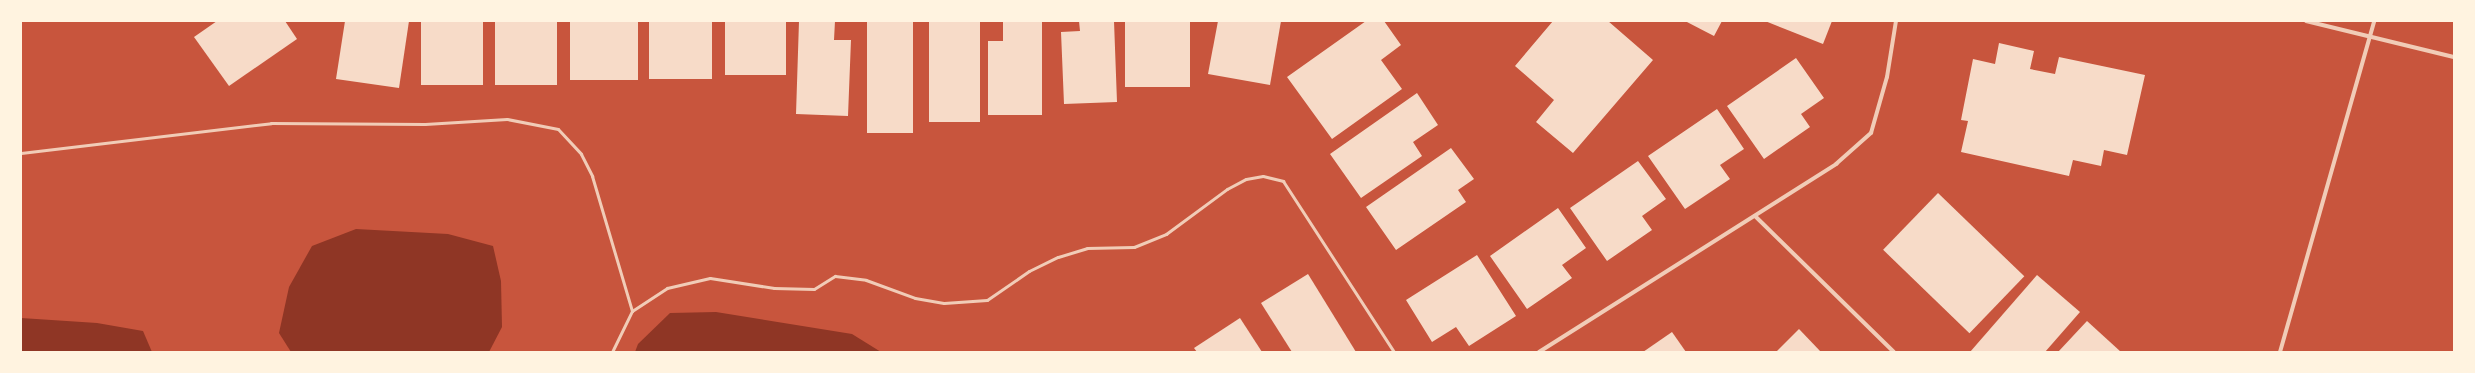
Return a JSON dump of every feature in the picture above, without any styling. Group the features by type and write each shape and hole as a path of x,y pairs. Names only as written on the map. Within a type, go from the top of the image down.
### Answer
{"street":[{"path":"1539,352 1836,164 1871,133 1887,77 1896,21"},
{"path":"2306,21 2454,57"},
{"path":"2280,352 2374,21"},
{"path":"1755,216 1894,352"}],"lane":[{"path":"21,153 271,123 425,124 507,119 558,129 581,154 592,176 632,311"},
{"path":"612,352 632,311 667,288 710,278 774,288 814,289 835,276 866,280 916,298 937,302 987,300 1029,270 1058,257 1087,248 1134,246 1166,234 1227,189 1246,179 1263,176 1283,181 1394,352"}],"shaded area":[{"path":"356,229 448,234 493,246 501,281 502,327 489,352 291,352 279,333 289,287 312,246"},
{"path":"716,312 852,334 881,352 635,352 638,344 670,313"},
{"path":"21,318 97,323 143,331 152,352 21,352"}],"building":[{"path":"217,21 285,21 297,39 229,86 194,37"},
{"path":"345,21 409,21 399,88 336,79"},
{"path":"421,21 483,21 483,85 421,85"},
{"path":"495,21 557,21 557,85 495,85"},
{"path":"570,21 638,21 638,80 570,80"},
{"path":"649,21 712,21 712,79 649,79"},
{"path":"725,21 786,21 786,75 725,75"},
{"path":"799,21 835,21 834,40 851,40 848,116 796,114"},
{"path":"867,21 913,21 913,133 867,133"},
{"path":"929,21 980,21 980,122 929,122"},
{"path":"1003,21 1042,21 1042,115 988,115 988,41 1003,41"},
{"path":"1079,21 1114,21 1117,102 1064,104 1061,32 1080,31"},
{"path":"1125,21 1190,21 1190,87 1125,87"},
{"path":"1218,21 1281,21 1270,85 1208,74"},
{"path":"1366,21 1384,21 1401,45 1381,60 1402,89 1332,139 1287,77"},
{"path":"1553,21 1608,21 1653,60 1573,153 1536,122 1554,100 1515,66"},
{"path":"1685,21 1722,21 1714,36"},
{"path":"1765,21 1832,21 1823,44"},
{"path":"1999,43 2034,51 2030,69 2055,74 2059,57 2145,75 2127,155 2104,150 2101,166 2073,160 2069,176 1961,152 1968,121 1961,120 1973,59 1995,64"},
{"path":"1796,58 1824,98 1801,114 1810,127 1764,159 1727,106"},
{"path":"1417,93 1438,125 1413,142 1422,156 1361,198 1330,154"},
{"path":"1717,109 1744,149 1720,165 1730,179 1685,209 1648,156"},
{"path":"1451,148 1474,179 1458,190 1466,202 1396,250 1366,207"},
{"path":"1638,161 1666,199 1642,216 1652,230 1607,261 1570,208"},
{"path":"1938,193 2024,276 1969,333 1883,250"},
{"path":"1558,208 1586,248 1562,265 1572,278 1527,309 1490,256"},
{"path":"1477,255 1516,316 1469,346 1456,327 1432,342 1406,300"},
{"path":"1308,274 1356,352 1292,352 1261,303"},
{"path":"2037,275 2080,312 2045,352 1970,352"},
{"path":"1240,318 1262,352 1197,352 1194,348"},
{"path":"2087,321 2121,352 2058,352"},
{"path":"1799,329 1821,352 1776,352"},
{"path":"1672,332 1686,352 1643,352"}]}
